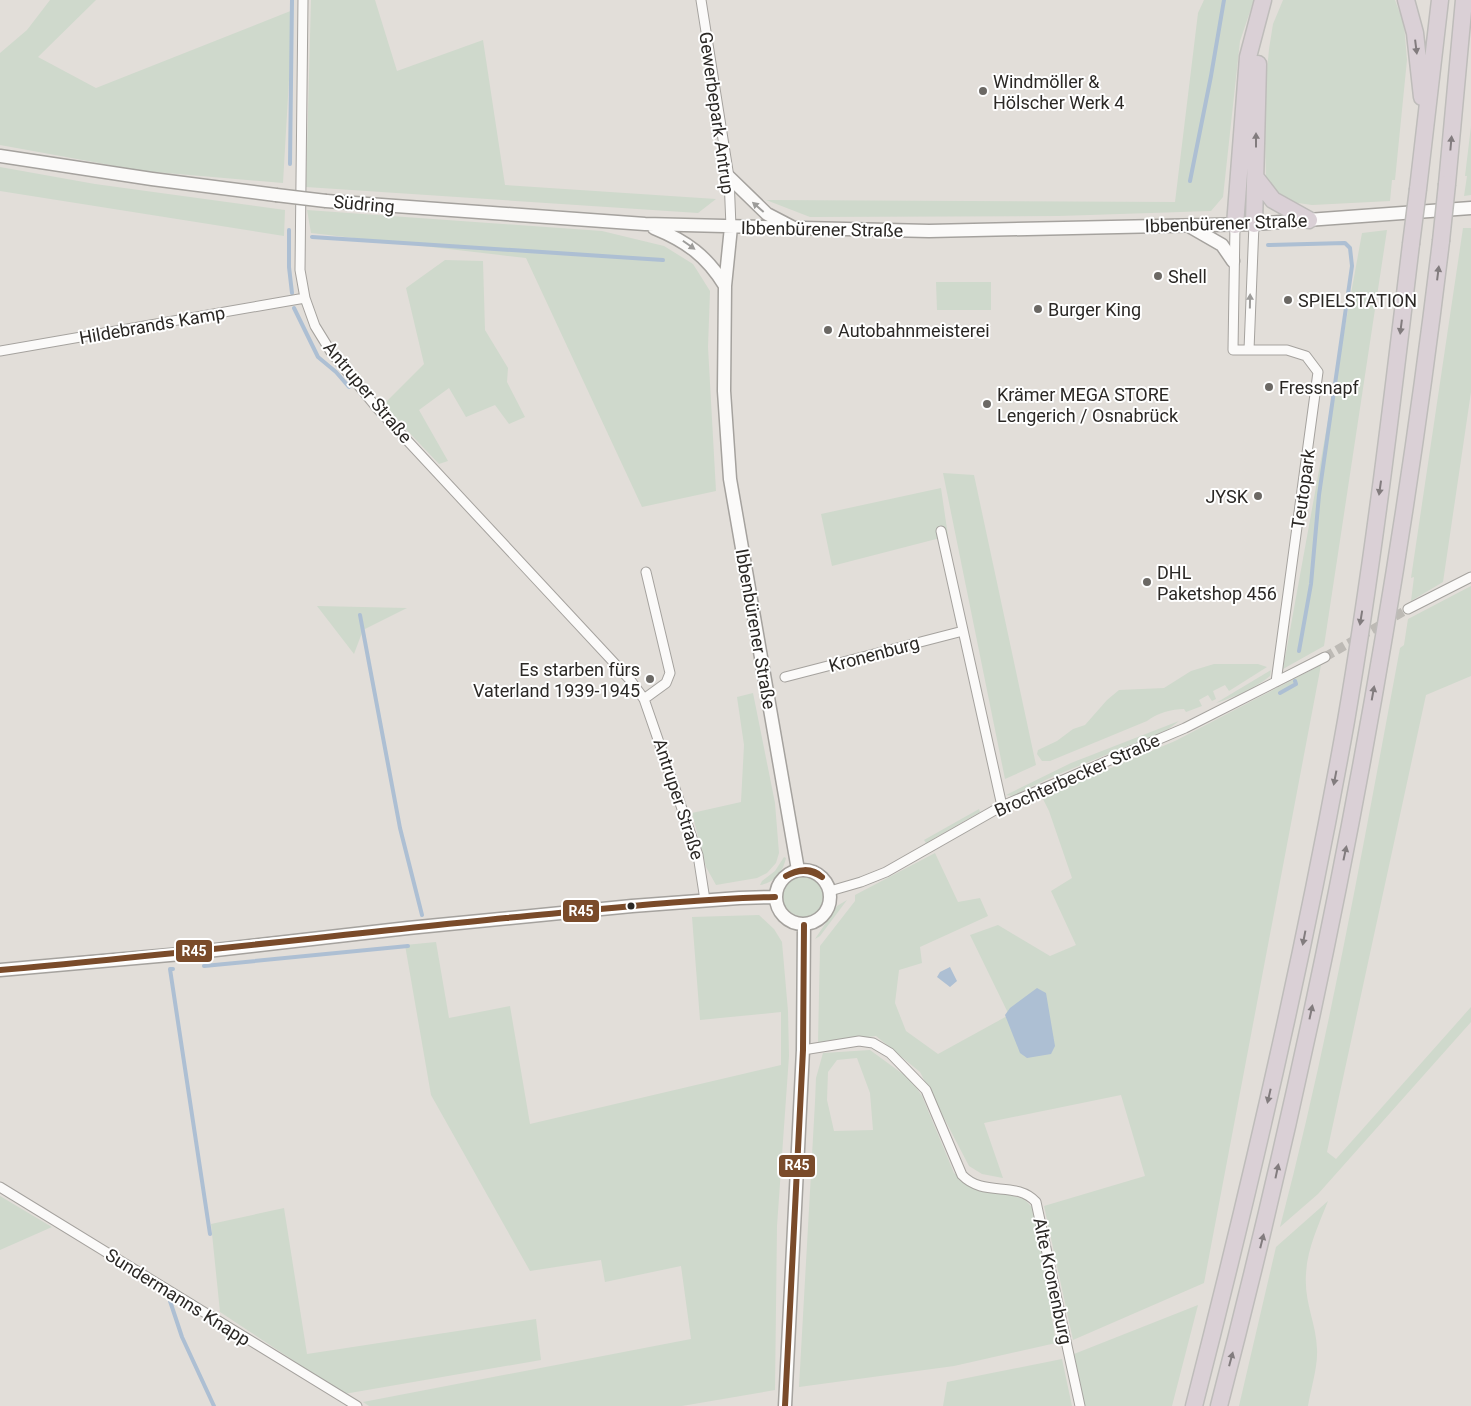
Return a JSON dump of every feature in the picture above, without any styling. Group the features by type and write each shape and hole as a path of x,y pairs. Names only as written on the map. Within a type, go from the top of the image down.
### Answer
{"highway":[{"path":"1235,225 1248,57 1263,0"},
{"path":"1254,224 1259,56 1264,25 1273,0"},
{"path":"1406,0 1415,33 1425,124"},
{"path":"1194,1406 1293,992 1346,721 1385,454 1440,0"},
{"path":"1219,1406 1267,1218 1352,817 1422,400 1442,241 1464,0"},
{"path":"1454,101 1471,24"},
{"path":"1256,178 1273,200 1309,220"}],"main road":[{"name":"Südring","path":"0,156 152,179 326,201 645,224 731,227"},
{"path":"729,177 767,214 794,228"},
{"name":"Ibbenbürener Straße","path":"798,870 730,479 724,391 726,286 731,227 929,231 1235,225 1471,208"},
{"path":"645,224 678,238 700,252 715,269 726,286"},
{"path":"1189,226 1222,245 1233,262"},
{"path":"798,870 814,872 821,876 830,891 828,910 822,918 804,925 795,924 781,914 775,897 781,880 788,874 798,870"},
{"path":"0,970 181,954 408,928 705,900 775,897"},
{"path":"784,1406 803,1050 804,925"}],"street":[{"name":"Antruper Straße","path":"303,0 300,270 305,298 315,326 332,352 377,408 631,681 644,699 698,855 705,900"},
{"name":"Gewerbepark Antrup","path":"700,0 729,177 731,227"},
{"path":"1249,350 1254,224"},
{"name":"Teutopark","path":"1235,225 1233,350 1287,350 1306,356 1318,372 1276,682"},
{"name":"Hildebrands Kamp","path":"0,351 305,298"},
{"path":"941,531 1002,806"},
{"path":"644,699 666,683 670,673 646,572"},
{"path":"1408,609 1471,577"},
{"name":"Kronenburg","path":"785,677 963,631"},
{"name":"Brochterbecker Straße","path":"830,891 862,882 886,872 1002,806 1185,728 1325,657"},
{"name":"Alte Kronenburg","path":"803,1050 859,1042 873,1043 890,1053 926,1090 962,1175 970,1183 983,1188 1022,1192 1036,1202 1080,1406"},
{"name":"Sundermanns Knapp","path":"0,1187 357,1406"}],"shaded area":[{"path":"50,0 96,0 38,57 96,88 293,10 283,183 143,171 0,145 0,53 27,30"},
{"path":"311,0 375,0 397,71 483,40 505,185 716,199 698,213 306,187"},
{"path":"1204,0 1254,0 1240,41 1223,197 1211,211 1059,216 810,217 766,200 1175,202 1198,13"},
{"path":"1283,0 1395,0 1404,24 1407,60 1395,180 1392,180 1390,201 1312,205 1298,203 1284,200 1275,193 1266,179 1264,102 1269,49 1273,24"},
{"path":"1471,126 1471,195 1464,196 1467,176 1465,176"},
{"path":"0,167 95,184 285,210 284,236 0,191"},
{"path":"307,210 602,231 664,246 693,264 710,291 708,347 716,491 642,507 526,258 311,233"},
{"path":"1463,228 1471,228 1471,392 1443,582 1411,601 1414,577 1411,578"},
{"path":"1387,230 1324,646 1283,669 1362,233"},
{"path":"445,260 483,261 485,330 508,368 507,382 525,417 509,424 495,405 466,417 449,388 419,410 448,461 439,464 383,405 424,364 406,288"},
{"path":"936,282 991,282 991,310 937,310"},
{"path":"943,473 974,475 1036,765 1005,779"},
{"path":"941,488 948,536 832,566 821,514"},
{"path":"1471,586 1471,676 1426,695 1327,1152 1336,1159 1471,1007 1471,1022 1318,1194 1280,1227 1315,1083 1359,866 1400,648 1404,645 1408,619"},
{"path":"317,606 407,608 363,630 354,654"},
{"path":"1214,664 1258,664 1267,667 1229,691 1225,685 1213,691 1216,699 1212,701 1208,695 1199,700 1202,706 1186,712 1184,709 1179,709 1160,714 1050,761 1042,761 1037,754 1038,750 1057,741 1073,729 1085,725 1107,700 1119,690 1164,688 1191,671"},
{"path":"1321,665 1204,1283 1073,1340 1044,1206 1145,1176 1121,1095 984,1123 1003,1178 982,1174 969,1166 920,1072 876,1036 818,1043 820,946 855,901 855,895 935,853 958,902 980,898 988,916 920,947 922,963 899,970 895,1003 906,1031 938,1054 1009,1015 970,935 998,925 1050,956 1076,945 1051,891 1072,878 1049,811 1042,797 1175,741"},
{"path":"1271,670 1270,676 1251,689 1216,703"},
{"path":"753,693 775,803 779,853 776,863 767,873 757,878 716,885 706,867 692,813 741,802 744,745 737,697"},
{"path":"1179,721 1167,730 1054,776 1012,796 1006,795 1071,763"},
{"path":"979,809 980,812 926,843 924,840"},
{"path":"784,857 786,858 785,863 777,876 770,882 760,885 762,881 775,871"},
{"path":"798,876 806,876 817,882 823,897 817,912 806,918 798,918 787,912 781,901 781,893 787,882"},
{"path":"847,900 820,936 815,939 837,906"},
{"path":"759,915 774,929 782,942 788,1011 789,1056 777,1226 775,1390 682,1406 369,1406 363,1402 691,1339 681,1266 605,1282 601,1260 530,1271 431,1095 405,945 436,942 449,1018 510,1006 530,1124 781,1065 781,1012 700,1020 692,917"},
{"path":"870,1050 911,1080 922,1096 954,1173 961,1178 1006,1188 1009,1195 1024,1199 1034,1209 1056,1343 954,1366 799,1387 816,1078 823,1053","holes":["857,1058 870,1093 873,1130 834,1131 827,1100 828,1072 837,1060"]},
{"path":"0,1196 52,1227 0,1250"},
{"path":"1328,1201 1314,1237 1306,1274 1308,1303 1315,1330 1317,1349 1308,1406 1239,1406 1276,1247"},
{"path":"284,1208 307,1354 536,1319 541,1360 344,1394 220,1312 211,1224"},
{"path":"1198,1305 1172,1406 1085,1406 1074,1354"},
{"path":"1062,1359 1072,1406 943,1406 947,1382"}],"water":[{"path":"950,967 957,981 950,987 937,977 940,972"},
{"path":"1037,988 1046,993 1055,1046 1051,1054 1027,1058 1020,1053 1005,1015 1010,1008"}],"waterway":[{"path":"290,164 292,0"},
{"path":"1190,181 1224,0"},
{"path":"289,230 289,267 292,293"},
{"path":"312,237 663,260"},
{"path":"1268,245 1345,243 1350,248 1352,266 1319,495 1311,584 1299,651"},
{"path":"294,308 318,357 336,372 349,387"},
{"path":"360,615 400,828 422,915"},
{"path":"1280,693 1296,684 1295,681"},
{"path":"204,966 408,946"},
{"path":"173,969 170,969 210,1234"},
{"path":"170,1301 182,1337 214,1406"}],"tunnel":[{"path":"1325,657 1408,609"}],"transit line":[{"name":"R45","path":"786,876 795,872 809,870 822,877"},
{"name":"R45","path":"786,876 804,871 813,872 822,877"},
{"name":"R45","path":"0,970 606,908 674,902 775,897"},
{"name":"R45","path":"785,1406 803,1050 804,925"}],"place":[{"name":"Windmöller & Hölscher Werk 4","path":"983,91"},
{"name":"Shell","path":"1158,276"},
{"name":"SPIELSTATION","path":"1288,300"},
{"name":"Burger King","path":"1038,309"},
{"name":"Autobahnmeisterei","path":"828,330"},
{"name":"Fressnapf","path":"1269,387"},
{"name":"Krämer MEGA STORE Lengerich / Osnabrück","path":"987,404"},
{"name":"JYSK","path":"1258,496"},
{"name":"DHL Paketshop 456","path":"1147,582"},
{"name":"Es starben fürs Vaterland 1939-1945","path":"650,679"}]}
